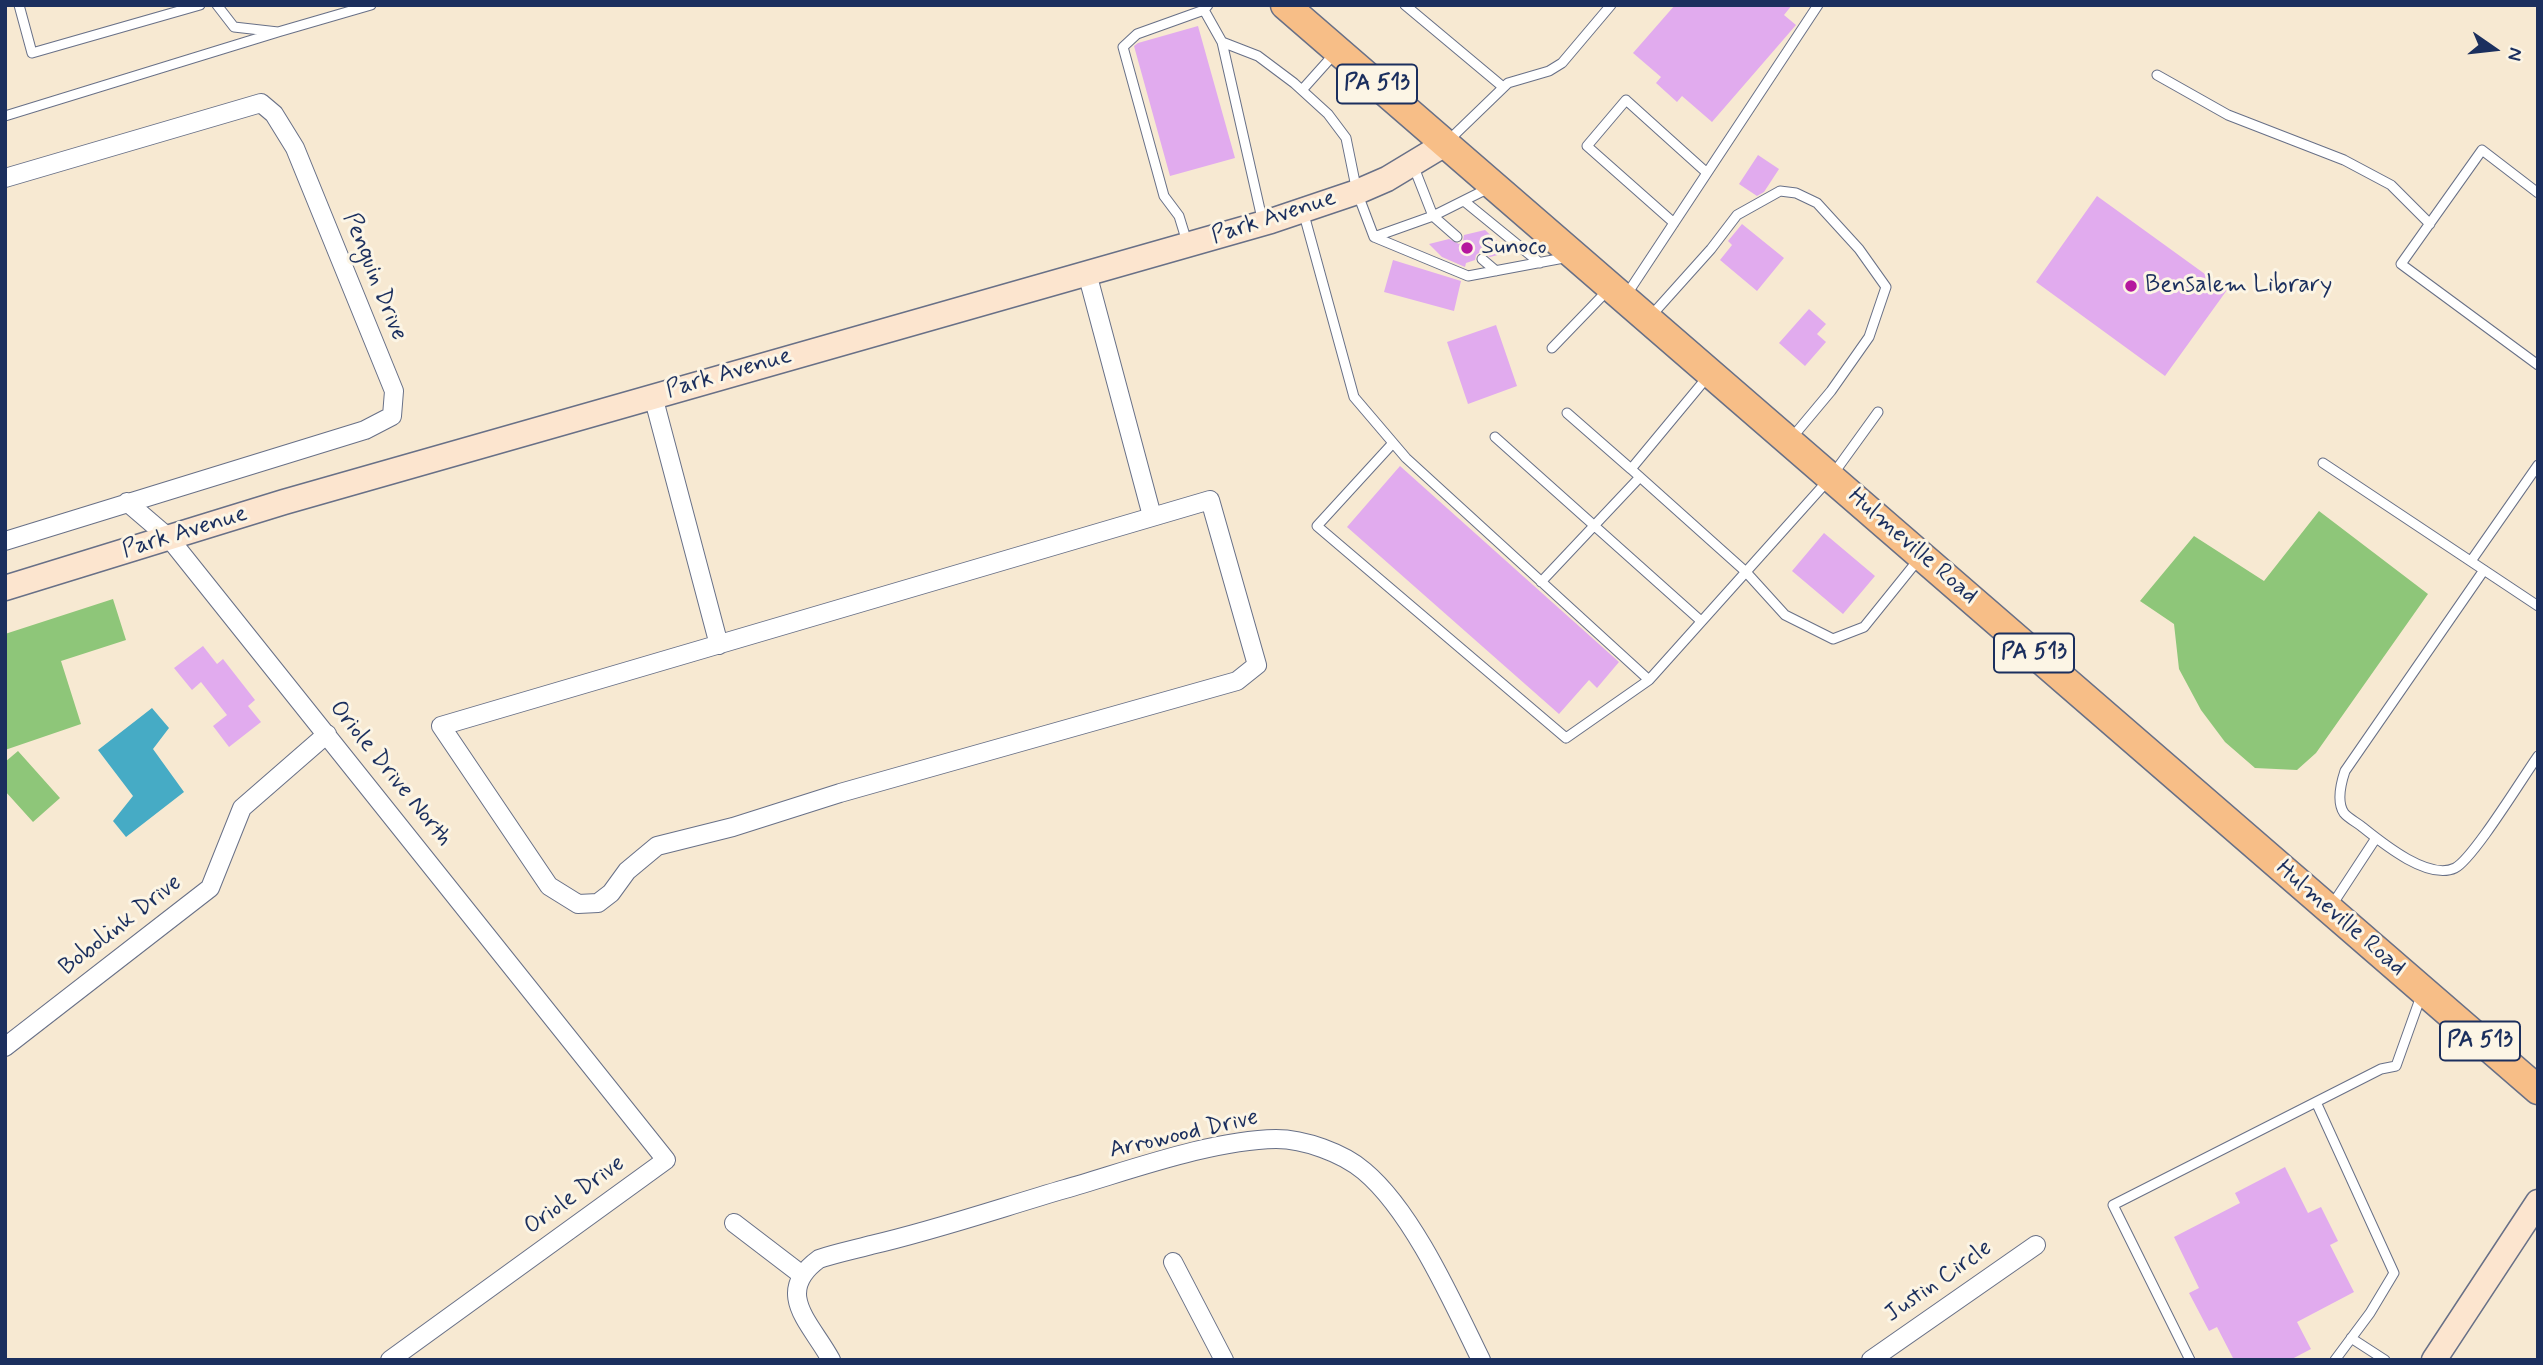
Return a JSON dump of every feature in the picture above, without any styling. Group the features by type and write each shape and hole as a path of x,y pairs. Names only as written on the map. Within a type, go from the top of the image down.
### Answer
{"main road":[{"name":"Hulmeville Road","path":"1285,5 2538,1090"}],"street":[{"name":"Penguin Drive","path":"5,178 261,103 274,114 295,148 394,391 391,416 365,430 127,502"},
{"name":"Park Avenue","path":"5,588 284,502 1263,223 1357,192 1445,144"},
{"path":"1087,273 1152,516"},
{"path":"653,396 719,645"},
{"path":"1210,500 1257,665 1237,681 840,793 733,827 657,846 627,870 611,893 598,903 578,904 549,886 441,726 719,645 1152,516 1210,500"},
{"path":"5,541 127,502 169,538"},
{"name":"Oriole Drive North","path":"169,538 572,1042"},
{"name":"Bobolink Drive","path":"5,1047 210,888 242,808 327,734"},
{"name":"Oriole Drive","path":"390,1360 666,1160 572,1042"},
{"name":"Arrowood Drive","path":"802,1275 820,1259 845,1250 871,1245 1180,1156 1251,1140 1279,1139 1313,1146 1346,1159 1364,1171 1386,1194 1444,1285 1481,1360"},
{"path":"2434,1360 2538,1202"},
{"path":"734,1223 802,1275 797,1298 800,1312 831,1360"},
{"name":"Justin Circle","path":"1871,1360 2036,1245"},
{"path":"1173,1262 1224,1360"}],"lane":[{"path":"19,5 32,53 200,5"},
{"path":"218,5 234,27 278,32"},
{"path":"5,116 371,5"},
{"path":"1405,5 1503,87"},
{"path":"1445,144 1508,83 1549,71 1562,62 1611,5"},
{"path":"1552,348 1618,293 1674,223 1818,5"},
{"path":"1188,245 1179,216 1164,196 1123,47 1137,34 1206,8 1222,42 1263,223"},
{"path":"1222,42 1258,57 1302,90 1328,114 1346,138 1357,192 1374,236 1468,276 1574,256"},
{"path":"1302,90 1338,50"},
{"path":"2157,75 2228,115 2344,160 2391,184 2430,224"},
{"path":"1674,223 1587,146 1626,100 1707,173"},
{"path":"2538,193 2482,150 2401,264 2538,365"},
{"path":"1413,163 1433,216 1457,237"},
{"path":"1374,236 1433,216 1493,185"},
{"path":"1648,319 1711,249 1737,215 1780,191 1796,193 1817,203 1859,249 1886,287 1870,337 1831,391 1789,441"},
{"path":"1464,201 1540,264"},
{"path":"1303,209 1354,397 1406,458 1648,680"},
{"path":"1482,259 1496,271"},
{"path":"1631,469 1711,373"},
{"path":"1567,412 1746,572 1785,615 1833,639 1864,627 1922,556"},
{"path":"1393,443 1317,526 1566,738 1648,680 1830,477 1878,412"},
{"path":"1495,437 1701,621"},
{"path":"2323,463 2538,606"},
{"path":"2471,561 2538,466"},
{"path":"1541,582 1640,477"},
{"path":"2484,570 2345,771 2340,800 2344,813 2376,838 2410,860 2444,871 2456,867 2471,853 2538,756"},
{"path":"2330,909 2376,838"},
{"path":"2190,1360 2113,1205 2381,1069 2396,1066 2422,991"},
{"path":"2316,1102 2394,1273 2370,1313 2335,1360"},
{"path":"2351,1338 2385,1360"}],"green space":[{"path":"2319,511 2428,594 2316,753 2297,770 2255,768 2225,742 2201,710 2179,669 2174,624 2140,601 2194,536 2264,581"},
{"path":"113,599 126,640 61,661 81,724 5,750 5,634"},
{"path":"18,751 60,798 33,822 5,791 5,762"}],"water":[{"path":"152,708 169,728 153,749 184,792 126,837 113,821 133,796 98,750"}],"building":[{"path":"1675,5 1792,5 1784,15 1796,25 1712,122 1682,96 1677,102 1656,83 1661,77 1633,53"},
{"path":"1198,26 1235,158 1170,176 1134,46"},
{"path":"1758,155 1779,169 1764,192 1757,196 1739,184"},
{"name":"Bensalem Library","path":"2097,196 2227,290 2165,376 2036,282"},
{"path":"1742,224 1784,258 1757,291 1720,260 1732,245 1728,241"},
{"path":"1485,230 1509,252 1490,257 1480,252 1475,260 1466,263 1465,267 1442,257 1429,244 1449,239 1459,244 1464,235"},
{"path":"1393,260 1461,281 1454,311 1384,292"},
{"path":"1809,309 1826,324 1817,334 1826,342 1805,366 1779,343"},
{"path":"1496,325 1517,386 1468,404 1447,342"},
{"path":"1400,466 1619,662 1597,688 1589,680 1559,714 1347,527"},
{"path":"1824,533 1875,576 1843,614 1792,571"},
{"path":"203,646 217,664 223,659 255,700 248,706 261,722 229,747 213,726 227,715 201,682 192,690 174,668"},
{"path":"2285,1167 2308,1213 2321,1207 2338,1241 2330,1245 2354,1292 2297,1322 2311,1349 2290,1360 2234,1360 2217,1327 2209,1331 2189,1293 2199,1288 2174,1237 2240,1203 2235,1193"}],"place":[{"name":"Sunoco","path":"1467,248"},
{"name":"Bensalem Library","path":"2131,286"}]}
